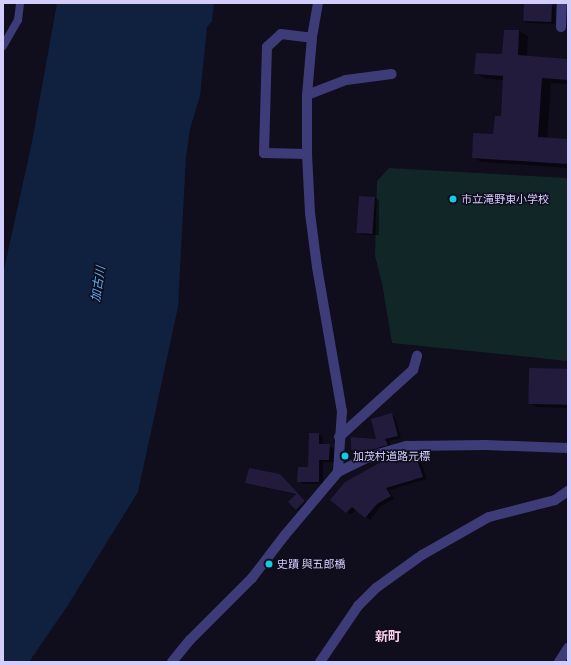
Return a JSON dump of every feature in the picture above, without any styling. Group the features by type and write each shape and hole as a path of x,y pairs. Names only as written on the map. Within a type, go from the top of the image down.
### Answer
{"street":[{"path":"318,3 312,38 307,95 307,154 310,213 317,266 342,411 339,437 338,472"},
{"path":"561,27 562,3"},
{"path":"307,154 264,154 267,47 281,34 312,38"},
{"path":"307,95 346,80 392,74"},
{"path":"339,437 413,370 417,356"},
{"path":"172,662 190,640 252,578 338,472 371,456 408,446 486,445 568,448"},
{"path":"320,662 358,606 376,588 422,555 489,517 555,500 568,491"},
{"path":"559,662 568,648"}],"lane":[{"path":"3,46 18,20 20,3"}],"green space":[{"path":"389,168 568,178 568,361 392,343 382,283 375,256 377,181"}],"water":[{"name":"加古川","path":"57,3 214,3 212,21 207,27 200,96 190,129 186,157 178,307 138,492 68,605 29,662 3,662 3,274 32,142"}],"building":[{"path":"524,3 552,4 551,22 523,21"},
{"path":"504,30 519,30 518,55 568,59 568,80 542,78 538,137 568,139 568,164 472,158 473,133 493,134 495,116 501,116 503,76 474,74 476,53 502,54"},
{"path":"359,196 375,197 372,234 356,233"},
{"path":"529,368 568,369 567,405 528,404"},
{"path":"392,413 398,436 385,439 388,445 367,451 351,450 351,437 376,439 371,419"},
{"path":"309,433 319,433 319,444 330,444 329,460 319,460 319,482 297,482 298,467 308,467"},
{"path":"416,456 423,477 386,488 391,496 377,504 365,518 352,507 346,513 330,500 345,482 390,457 393,457 396,463"},
{"path":"249,468 280,474 305,501 296,510 288,502 296,494 245,483"}],"place":[{"name":"市立滝野東小学校","path":"453,199"},
{"name":"加茂村道路元標","path":"345,456"},
{"name":"史蹟 與五郎橋","path":"269,564"}],"district":[{"name":"新町","path":"388,636"}]}
